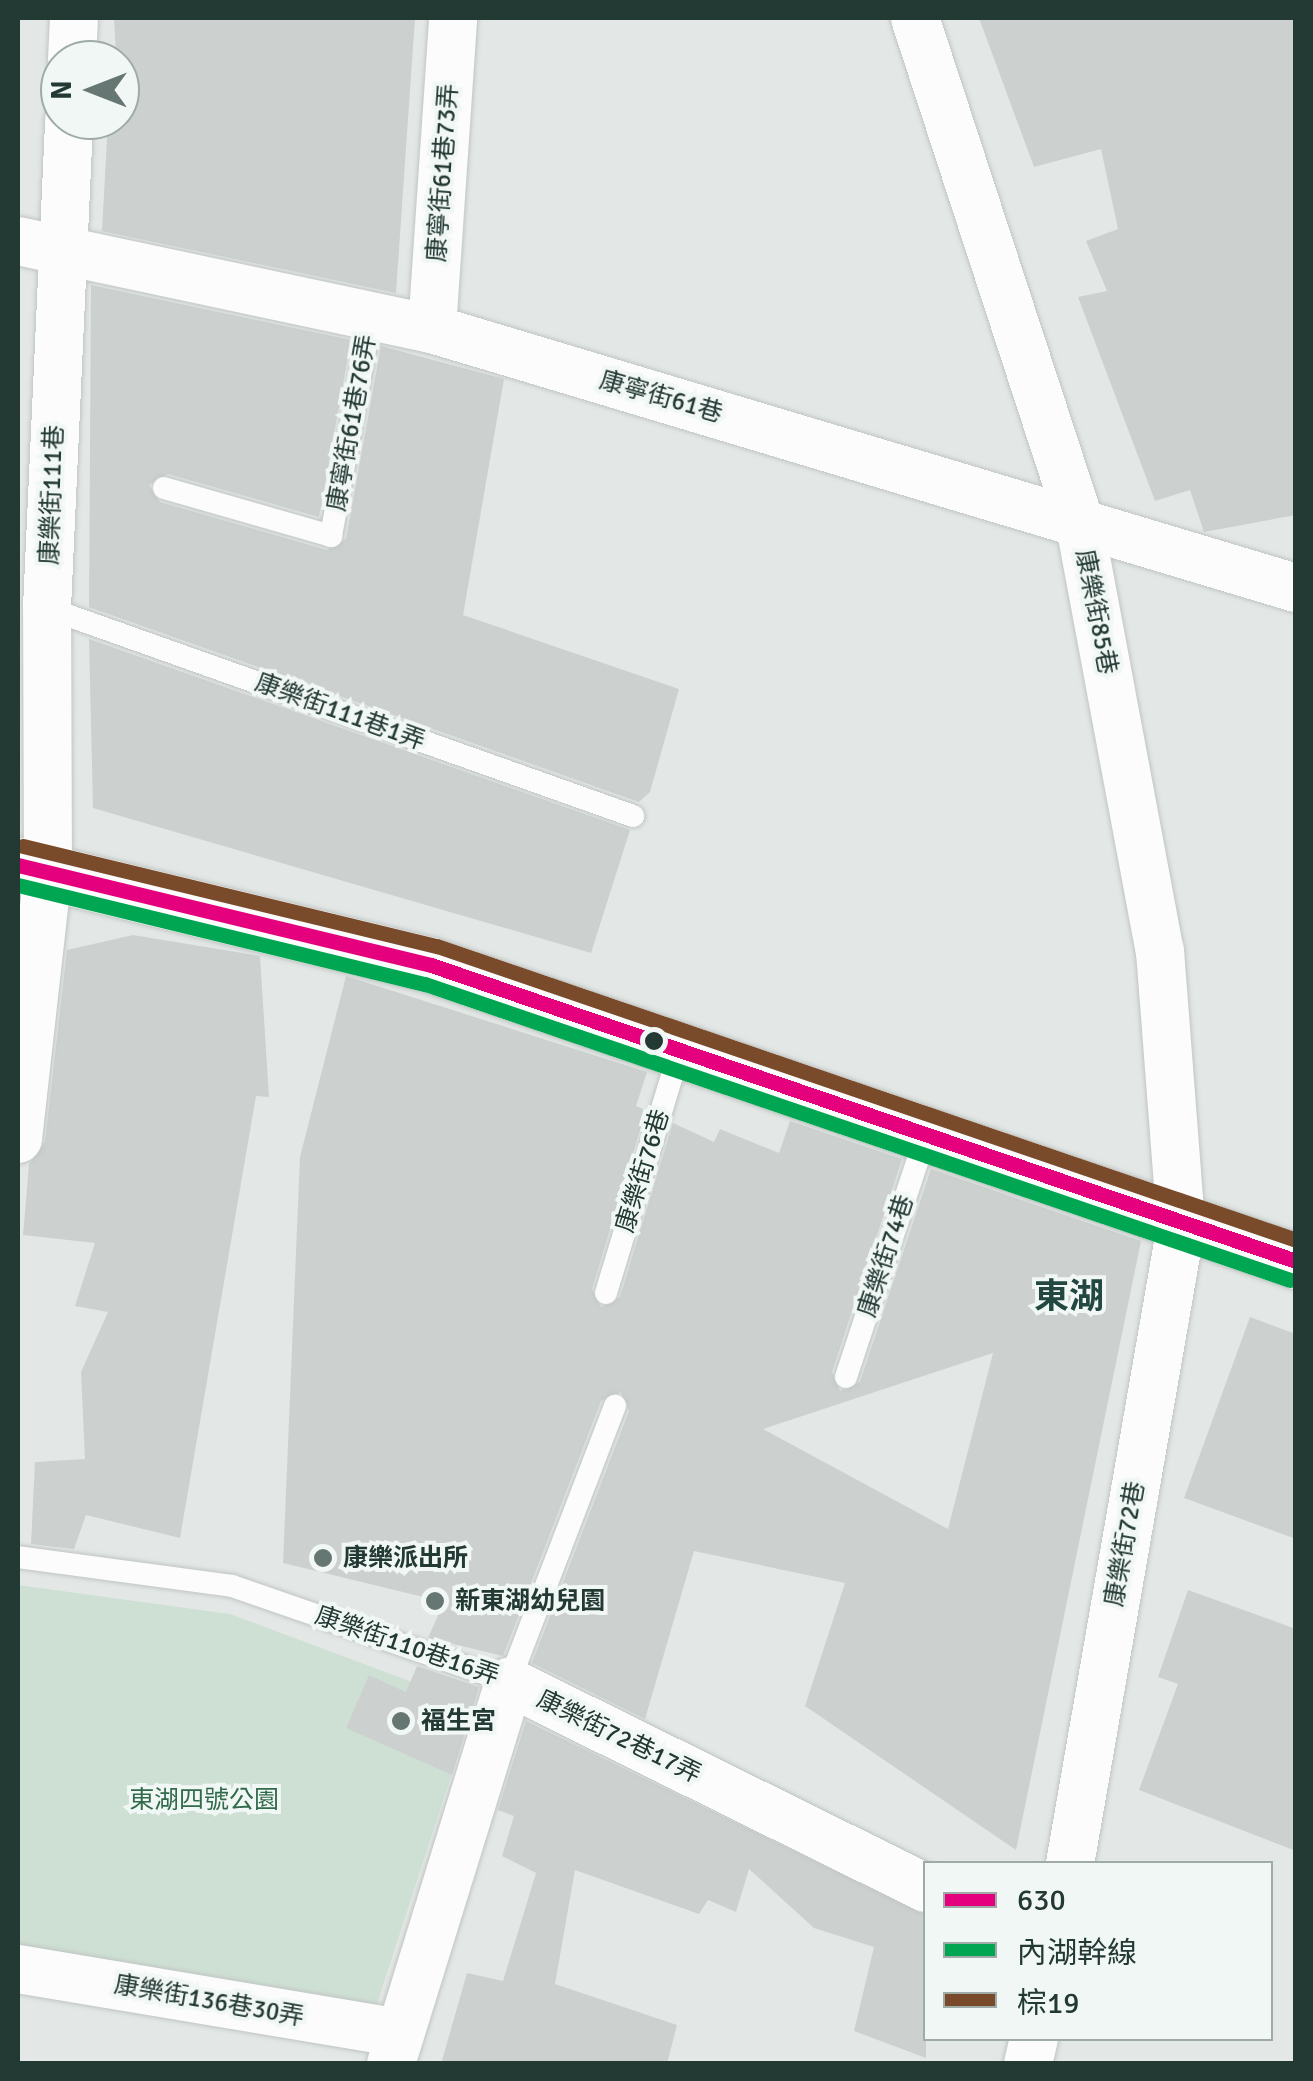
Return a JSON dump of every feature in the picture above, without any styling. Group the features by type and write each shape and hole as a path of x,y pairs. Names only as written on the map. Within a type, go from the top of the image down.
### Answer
{"street":[{"name":"康寧街61巷73弄","path":"432,329 453,18"},
{"name":"康樂街85巷","path":"915,18 1079,520 1160,951 1181,1226"},
{"name":"康樂街111巷","path":"18,1140 47,608 40,245 64,140"},
{"name":"康寧街61巷","path":"40,245 432,329 1296,588"},
{"path":"33,868 431,965 1181,1226 1296,1261"},
{"name":"康樂街72巷","path":"1070,1861 1181,1226"},
{"name":"康樂街72巷17弄","path":"396,2048 508,1682 923,1887"},
{"name":"康樂街136巷30弄","path":"18,1968 396,2048"}],"lane":[{"name":"康寧街61巷76弄","path":"164,488 332,536 371,315"},
{"name":"康樂街111巷1弄","path":"47,608 633,816"},
{"name":"康樂街76巷","path":"606,1292 680,1049"},
{"name":"康樂街74巷","path":"846,1376 926,1136"},
{"name":"康樂街110巷16弄","path":"18,1557 232,1586 508,1682 615,1406"}],"green space":[{"name":"東湖四號公園","path":"18,1585 230,1614 474,1705 374,2013 18,1955"}],"building":[{"path":"114,18 415,18 396,293 102,231 107,140 140,140 140,40 115,40"},
{"path":"979,18 1296,18 1296,515 1204,532 1190,490 1155,501 1078,297 1107,291 1086,241 1118,229 1101,149 1034,167"},
{"path":"91,285 351,340 319,517 168,474 149,485 160,502 327,550 346,539 381,346 504,379 463,615 679,689 650,792 639,802 89,607"},
{"path":"89,639 630,830 591,953 93,808"},
{"path":"133,935 260,956 269,1097 256,1096 180,1538 86,1515 74,1549 31,1544 35,1462 85,1459 81,1372 108,1312 75,1306 95,1243 23,1235 29,1164 45,1142 67,950"},
{"path":"346,976 647,1072 636,1106 646,1110 592,1289 601,1307 620,1297 673,1123 714,1142 720,1129 779,1153 790,1121 902,1159 832,1372 840,1391 860,1382 931,1169 1141,1241 1016,1850 805,1706 845,1583 694,1551 645,1719 532,1663 629,1411 621,1392 601,1401 503,1656 428,1638 444,1602 283,1563 300,1157","holes":["993,1353 948,1529 763,1429"]},
{"path":"1250,1317 1296,1334 1296,1539 1184,1498"},
{"path":"1188,1590 1296,1629 1296,1851 1139,1790 1178,1684 1158,1677"},
{"name":"福生宮","path":"417,1666 479,1687 452,1775 346,1728 369,1675 406,1692"},
{"path":"526,1721 923,1914 926,2058 854,2031 874,1947 814,1928 749,1869 736,1912 708,1900 699,1914 575,1870 555,1984 677,2025 667,2064 441,2064 467,1973 503,1981 536,1873 502,1856 514,1816 498,1810"}],"transit line":[{"name":"棕19","path":"23,846 437,946 1296,1240"},
{"name":"630","path":"18,865 431,965 1296,1261"},
{"name":"內湖幹線","path":"18,885 425,984 1290,1280"}],"place":[{"name":"康樂派出所","path":"323,1558"},
{"name":"新東湖幼兒園","path":"435,1601"},
{"name":"福生宮","path":"401,1721"}],"district":[{"name":"東湖","path":"1069,1297"}]}
